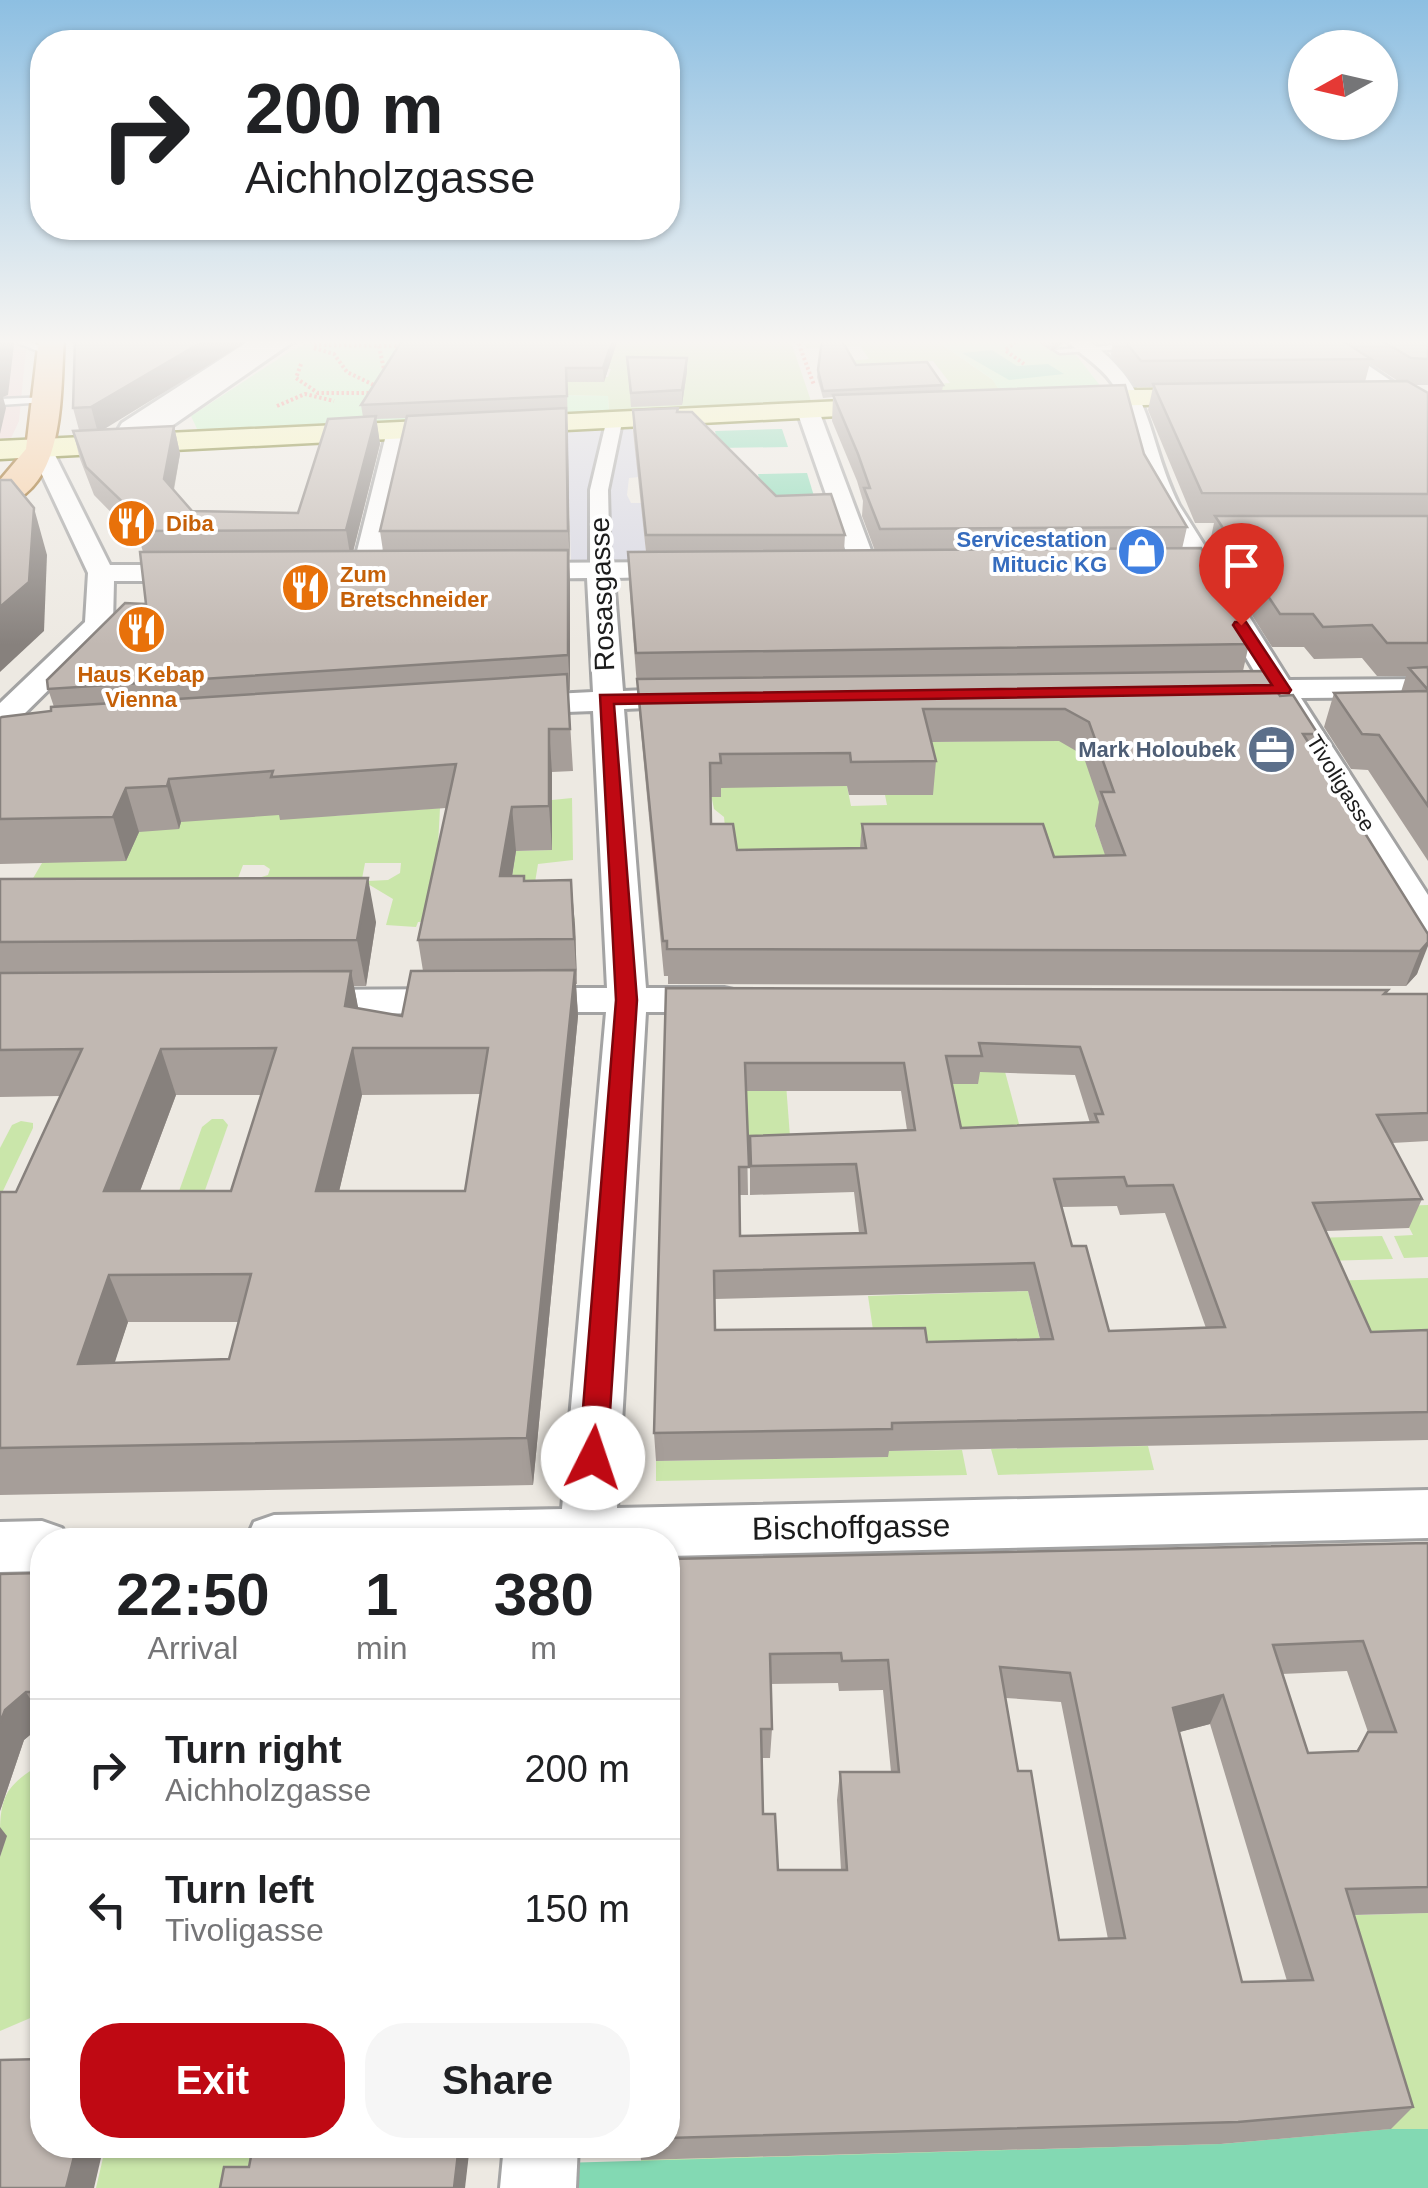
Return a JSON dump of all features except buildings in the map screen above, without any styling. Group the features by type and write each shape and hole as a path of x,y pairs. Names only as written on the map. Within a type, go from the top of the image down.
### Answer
{"main road":[{"path":"15,510 26,472 41,441"},
{"path":"0,450 183,441"}],"street":[{"path":"365,571 396,441"},
{"name":"Rosasgasse","path":"589,1528 626,1000 600,570 599,490 610,441"},
{"path":"827,441 874,569 829,570"},
{"name":"Tivoligasse","path":"1144,441 1156,483 1204,568 1428,924"},
{"path":"7,734 99,624 101,573 40,449"},
{"path":"15,510 76,521"},
{"path":"1185,535 1222,535"},
{"path":"1164,568 1204,568"},
{"path":"478,571 703,570"},
{"path":"101,573 233,572"},
{"path":"1193,691 1428,688"},
{"path":"478,708 724,696"},
{"path":"272,1002 762,1000"},
{"name":"Bischoffgasse","path":"680,1534 1428,1514"},
{"path":"0,1547 30,1546"},
{"path":"538,2188 541,2158"}],"shaded area":[{"path":"0,441 10,441 0,462"},
{"path":"567,441 634,441 639,477 629,478 627,495 631,503 642,503 646,554 720,562 571,565"}],"green space":[{"path":"717,441 786,441 788,447 719,448"},
{"path":"807,473 820,516 768,518 758,474"},
{"path":"1163,737 1095,827 1106,856 872,938 727,847 724,817 714,809 704,761 765,787 847,786 851,806 887,805 876,750 886,743"},
{"path":"572,798 573,860 538,864 531,907 571,908 575,920 505,921 516,851 552,850 552,800"},
{"path":"440,808 434,921 418,922 416,927 386,925 393,899 368,884 400,873 401,863 365,863 361,884 255,879 268,875 270,869 264,865 243,865 235,886 5,926 42,863 147,813 334,811 334,816"},
{"path":"974,1068 1004,1068 1027,1154 1000,1171 948,1118 950,1084"},
{"path":"786,1084 792,1163 747,1163 744,1085"},
{"path":"212,1119 223,1119 228,1125 204,1193 178,1194 202,1127"},
{"path":"21,1121 33,1123 33,1128 0,1197 0,1148 12,1125"},
{"path":"1428,1205 1428,1257 1404,1258 1394,1236 1413,1235 1398,1206"},
{"path":"1382,1236 1393,1259 1324,1261 1314,1238"},
{"path":"1428,1278 1428,1350 1355,1352 1324,1281"},
{"path":"1028,1291 1044,1356 877,1357 868,1296"},
{"path":"1148,1446 1154,1470 998,1475 991,1449"},
{"path":"962,1450 967,1475 656,1481 656,1461 888,1457 888,1451"},
{"path":"30,1772 30,2018 0,2031 0,1857 6,1837 0,1837 2,1810 8,1792"},
{"path":"1428,1913 1428,2188 640,2188 641,2160 1222,2144 1390,2129 1328,1916"},
{"path":"1428,2129 1428,2188 558,2188 560,2163 1222,2144"},
{"path":"103,2158 317,2158 265,2188 96,2188"}],"place":[{"name":"Diba","path":"131,523"},
{"name":"Servicestation Mitucic KG","path":"1142,552"},
{"name":"Zum Bretschneider","path":"305,587"},
{"name":"Haus Kebap Vienna","path":"141,630"},
{"name":"Mark Holoubek","path":"1271,749"}],"route":[{"path":"593,1458 626,1000 606,699 1283,690 1241,625"}]}
